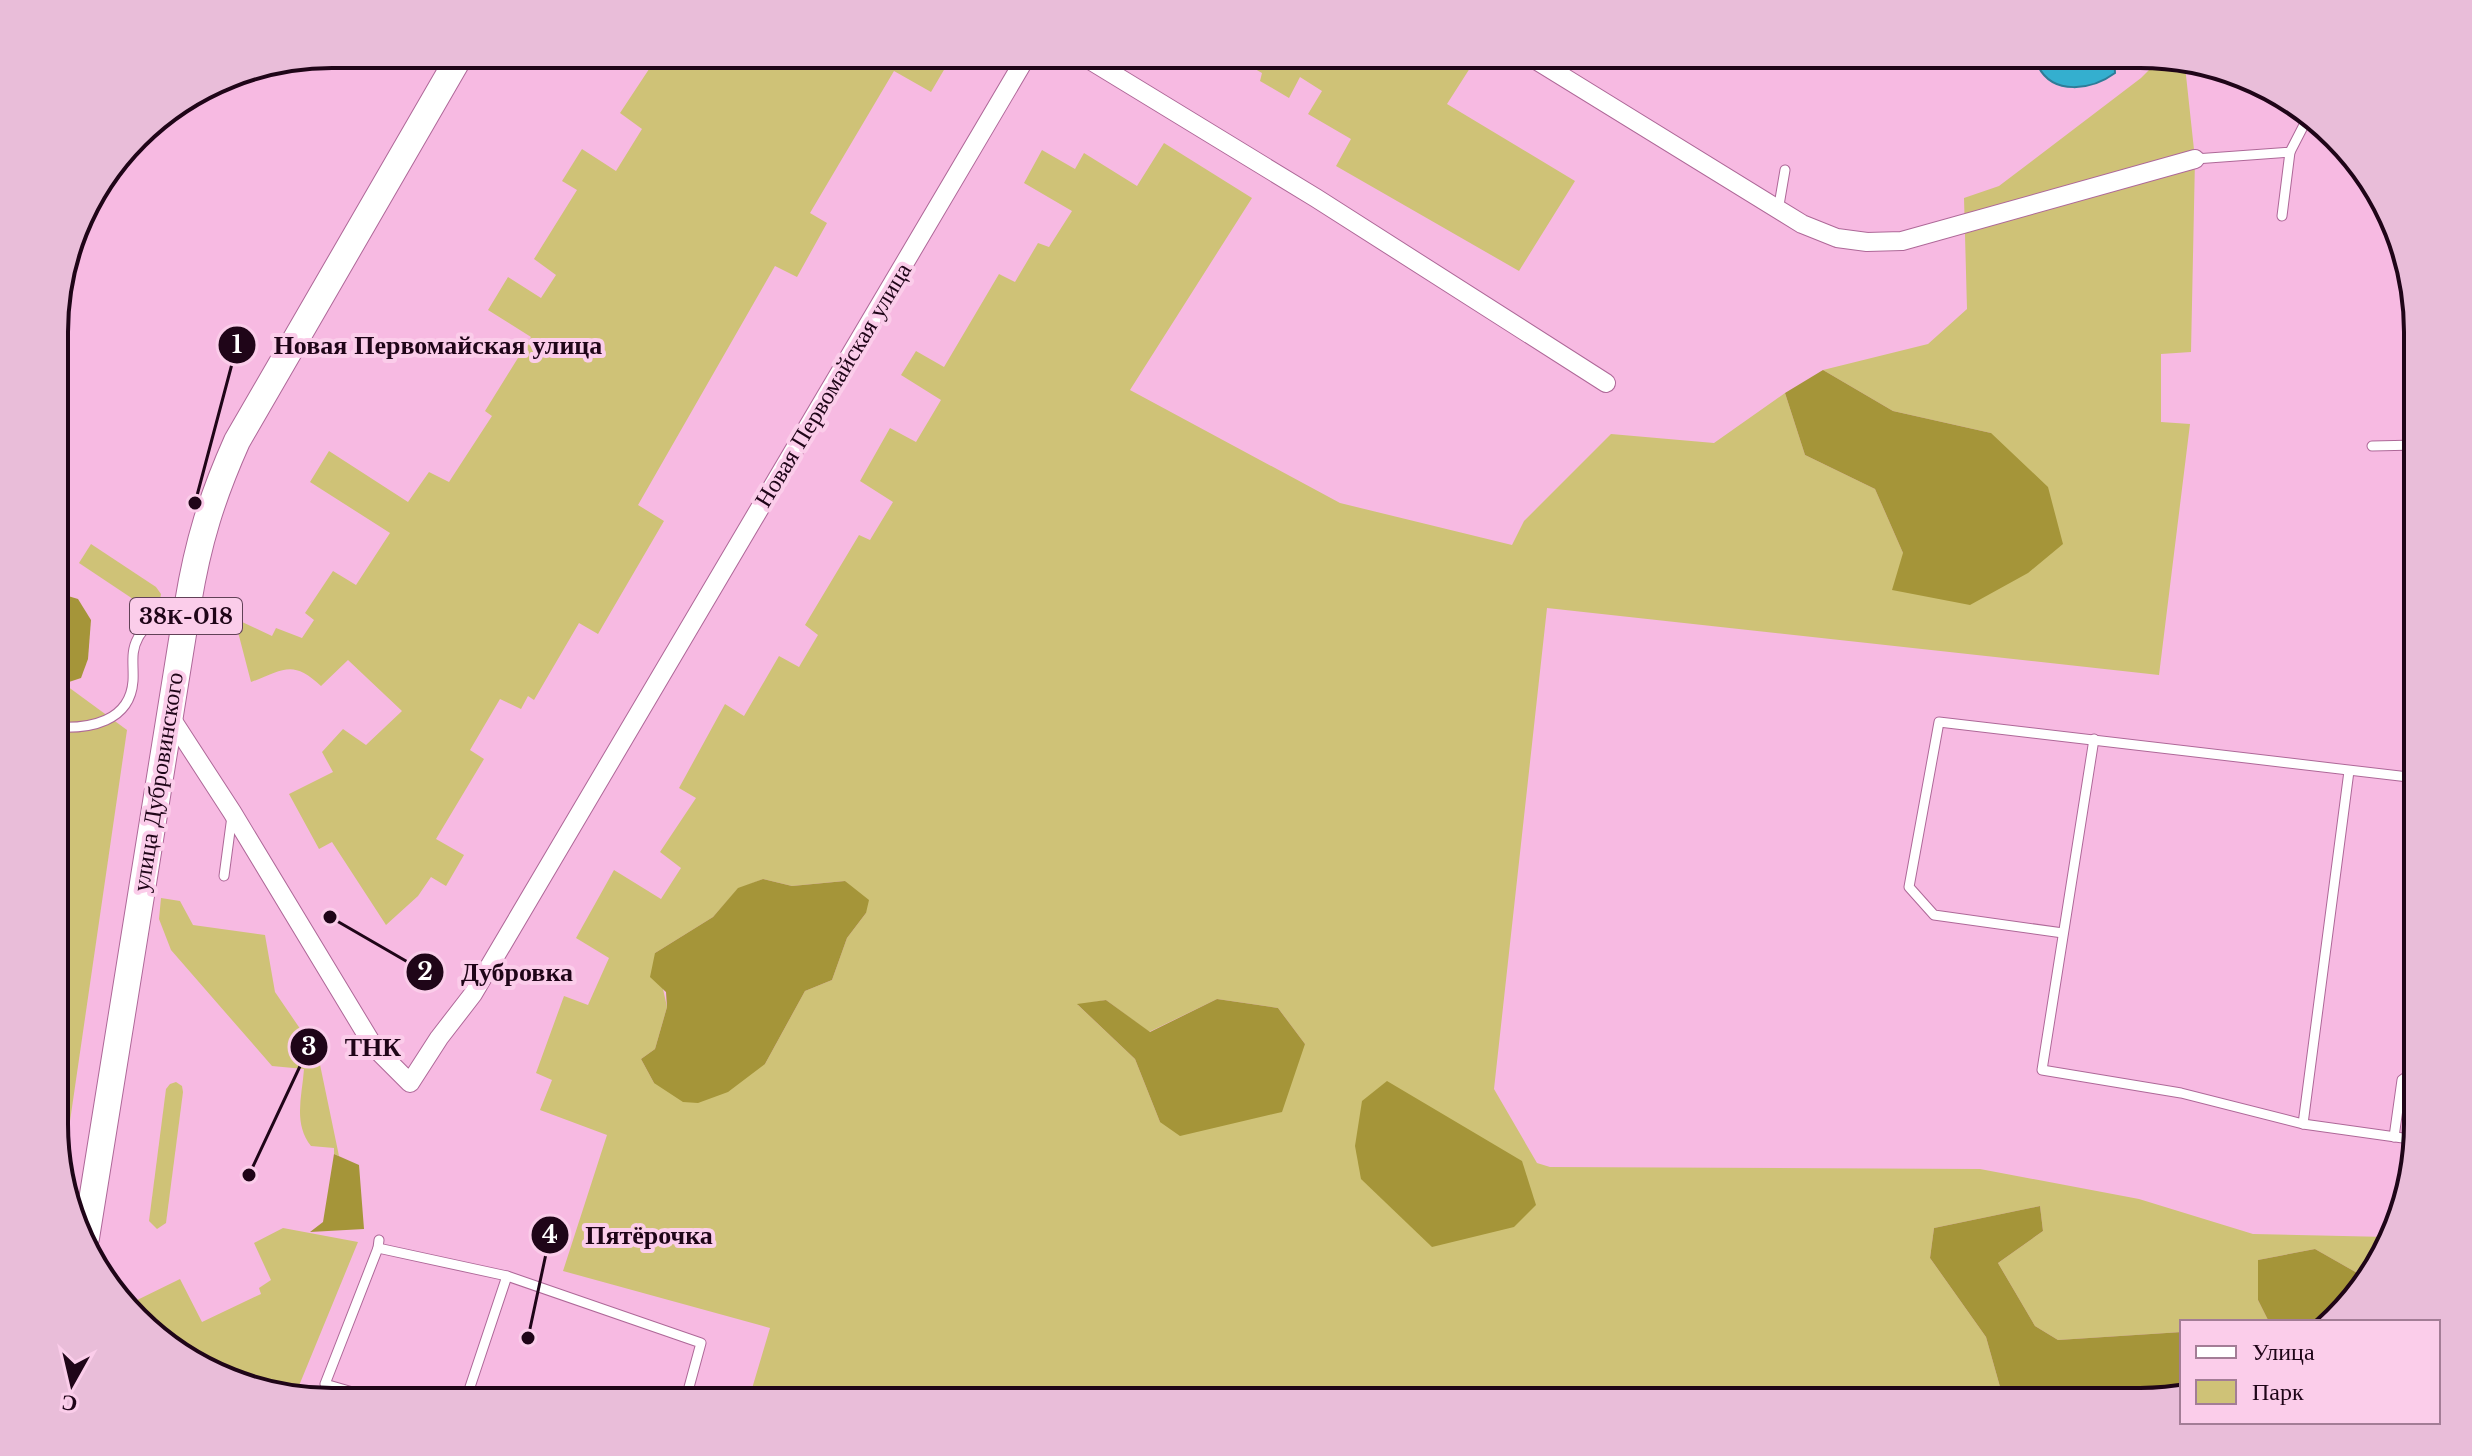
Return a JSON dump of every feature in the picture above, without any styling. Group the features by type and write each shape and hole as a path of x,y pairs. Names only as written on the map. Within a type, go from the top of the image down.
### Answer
{"main road":[{"name":"улица Дубровинского","path":"88,1225 197,548 213,495 237,441 453,68"}],"street":[{"name":"Новая Первомайская улица","path":"232,812 374,1047 410,1083 481,981 1020,68"},
{"path":"1103,68 1316,198 1606,383"},
{"path":"1555,68 1778,211 1837,238 1867,242 1902,241 2195,159"},
{"path":"169,715 232,812"}],"lane":[{"path":"2282,216 2290,152 2304,125"},
{"path":"2195,159 2290,152"},
{"path":"1778,211 1785,170"},
{"path":"2372,446 2403,445"},
{"path":"68,728 103,723 118,713 128,700 133,684 132,653 139,636 154,619"},
{"path":"2063,933 1934,915 1909,887 1939,722 2403,777"},
{"path":"2094,739 2042,1070 2181,1093 2303,1124 2403,1138"},
{"path":"2303,1124 2349,771"},
{"path":"224,876 232,812"},
{"path":"2394,1137 2403,1079"},
{"path":"339,1388 325,1384 378,1244 507,1276 701,1343 689,1388"},
{"path":"470,1388 507,1276"}],"green space":[{"path":"650,68 945,68 931,92 894,71 810,213 827,223 797,277 775,266 638,505 664,521 598,634 579,623 534,700 528,696 521,709 500,699 470,750 484,759 436,839 464,855 446,886 431,877 418,896 386,925 332,842 319,849 289,794 333,772 322,752 343,729 366,745 402,711 348,660 321,686 302,672 288,669 251,682 238,632 240,621 272,636 276,628 302,638 314,620 305,613 333,571 356,585 390,533 310,482 329,451 408,502 429,472 449,482 492,416 485,411 531,337 488,310 508,277 541,298 556,275 534,259 577,190 562,181 582,149 616,171 642,129 620,113"},
{"path":"1253,68 1470,68 1447,104 1575,181 1519,271 1336,166 1351,139 1308,114 1322,91 1300,77 1289,98 1260,81 1262,73"},
{"path":"2150,69 2186,72 2195,159 2191,352 2161,354 2161,422 2190,424 2159,675 1547,608 1494,1089 1537,1163 1550,1167 1980,1169 2139,1199 2253,1234 2379,1237 2358,1273 2315,1249 2258,1260 2258,1300 2268,1320 2180,1320 2180,1332 2058,1340 2035,1326 1998,1263 2043,1231 2040,1206 1934,1228 1930,1258 1986,1337 2000,1387 752,1388 770,1328 563,1271 607,1135 540,1110 552,1080 536,1073 564,996 588,1005 609,958 576,938 614,870 661,899 681,868 660,852 696,798 679,788 725,704 744,716 779,656 799,667 818,635 805,625 859,535 870,540 893,502 860,481 890,428 916,442 941,400 901,375 916,351 944,367 999,274 1015,282 1038,243 1049,247 1072,211 1024,183 1042,150 1075,169 1084,153 1137,186 1164,143 1252,198 1130,390 1340,503 1512,545 1524,521 1611,434 1714,443 1785,393 1805,455 1875,489 1903,553 1991,433 1893,411 1823,370 1928,344 1967,309 1964,198 1999,186","holes":["763,879 792,886 845,881 866,913 847,938 832,980 805,991 765,1064 654,1083 641,1059 655,1049 667,1007 655,953 713,917 738,889","1217,999 1278,1008 1305,1044 1160,1122 1135,1059 1078,1005 1106,1000 1149,1032"]},
{"path":"91,544 156,587 161,594 157,615 79,563"},
{"path":"68,687 127,730 68,1132"},
{"path":"161,898 180,901 193,925 265,935 275,992 318,1055 339,1156 334,1154 334,1148 311,1146 305,1137 300,1119 304,1069 272,1066 171,950 159,919"},
{"path":"176,1082 182,1086 183,1092 166,1223 157,1229 149,1221 166,1089"},
{"path":"283,1228 358,1242 299,1386 231,1368 200,1353 171,1333 136,1300 180,1279 202,1322 261,1294 259,1288 271,1280 254,1243"}],"shaded area":[{"path":"1823,370 1893,411 1991,433 2048,487 2063,544 2028,573 1970,605 1892,590 1903,553 1875,489 1805,455 1785,393"},
{"path":"68,596 78,599 91,620 88,659 81,678 68,682"},
{"path":"763,879 792,886 845,881 869,900 866,913 847,938 832,980 805,991 765,1064 728,1092 698,1103 683,1102 654,1083 641,1059 655,1049 667,1007 666,992 650,977 655,953 713,917 738,888"},
{"path":"1217,999 1278,1008 1305,1044 1282,1112 1180,1136 1160,1122 1135,1059 1077,1004 1106,1000 1150,1032"},
{"path":"1387,1081 1522,1161 1536,1205 1514,1227 1432,1247 1361,1179 1355,1146 1362,1101"},
{"path":"334,1154 359,1165 364,1229 310,1232 323,1222"},
{"path":"2040,1206 2043,1231 1998,1263 2035,1326 2058,1340 2180,1332 2180,1384 2000,1387 1986,1337 1930,1258 1934,1228"},
{"path":"2315,1249 2358,1273 2316,1320 2268,1320 2258,1300 2258,1260"}],"water":[{"path":"2039,68 2115,68 2115,73 2106,79 2084,86 2063,86 2045,76"}],"place":[{"name":"Новая Первомайская улица","path":"195,503"},
{"name":"Дубровка","path":"330,917"},
{"name":"ТНК","path":"249,1175"},
{"name":"Пятёрочка","path":"528,1338"}]}
